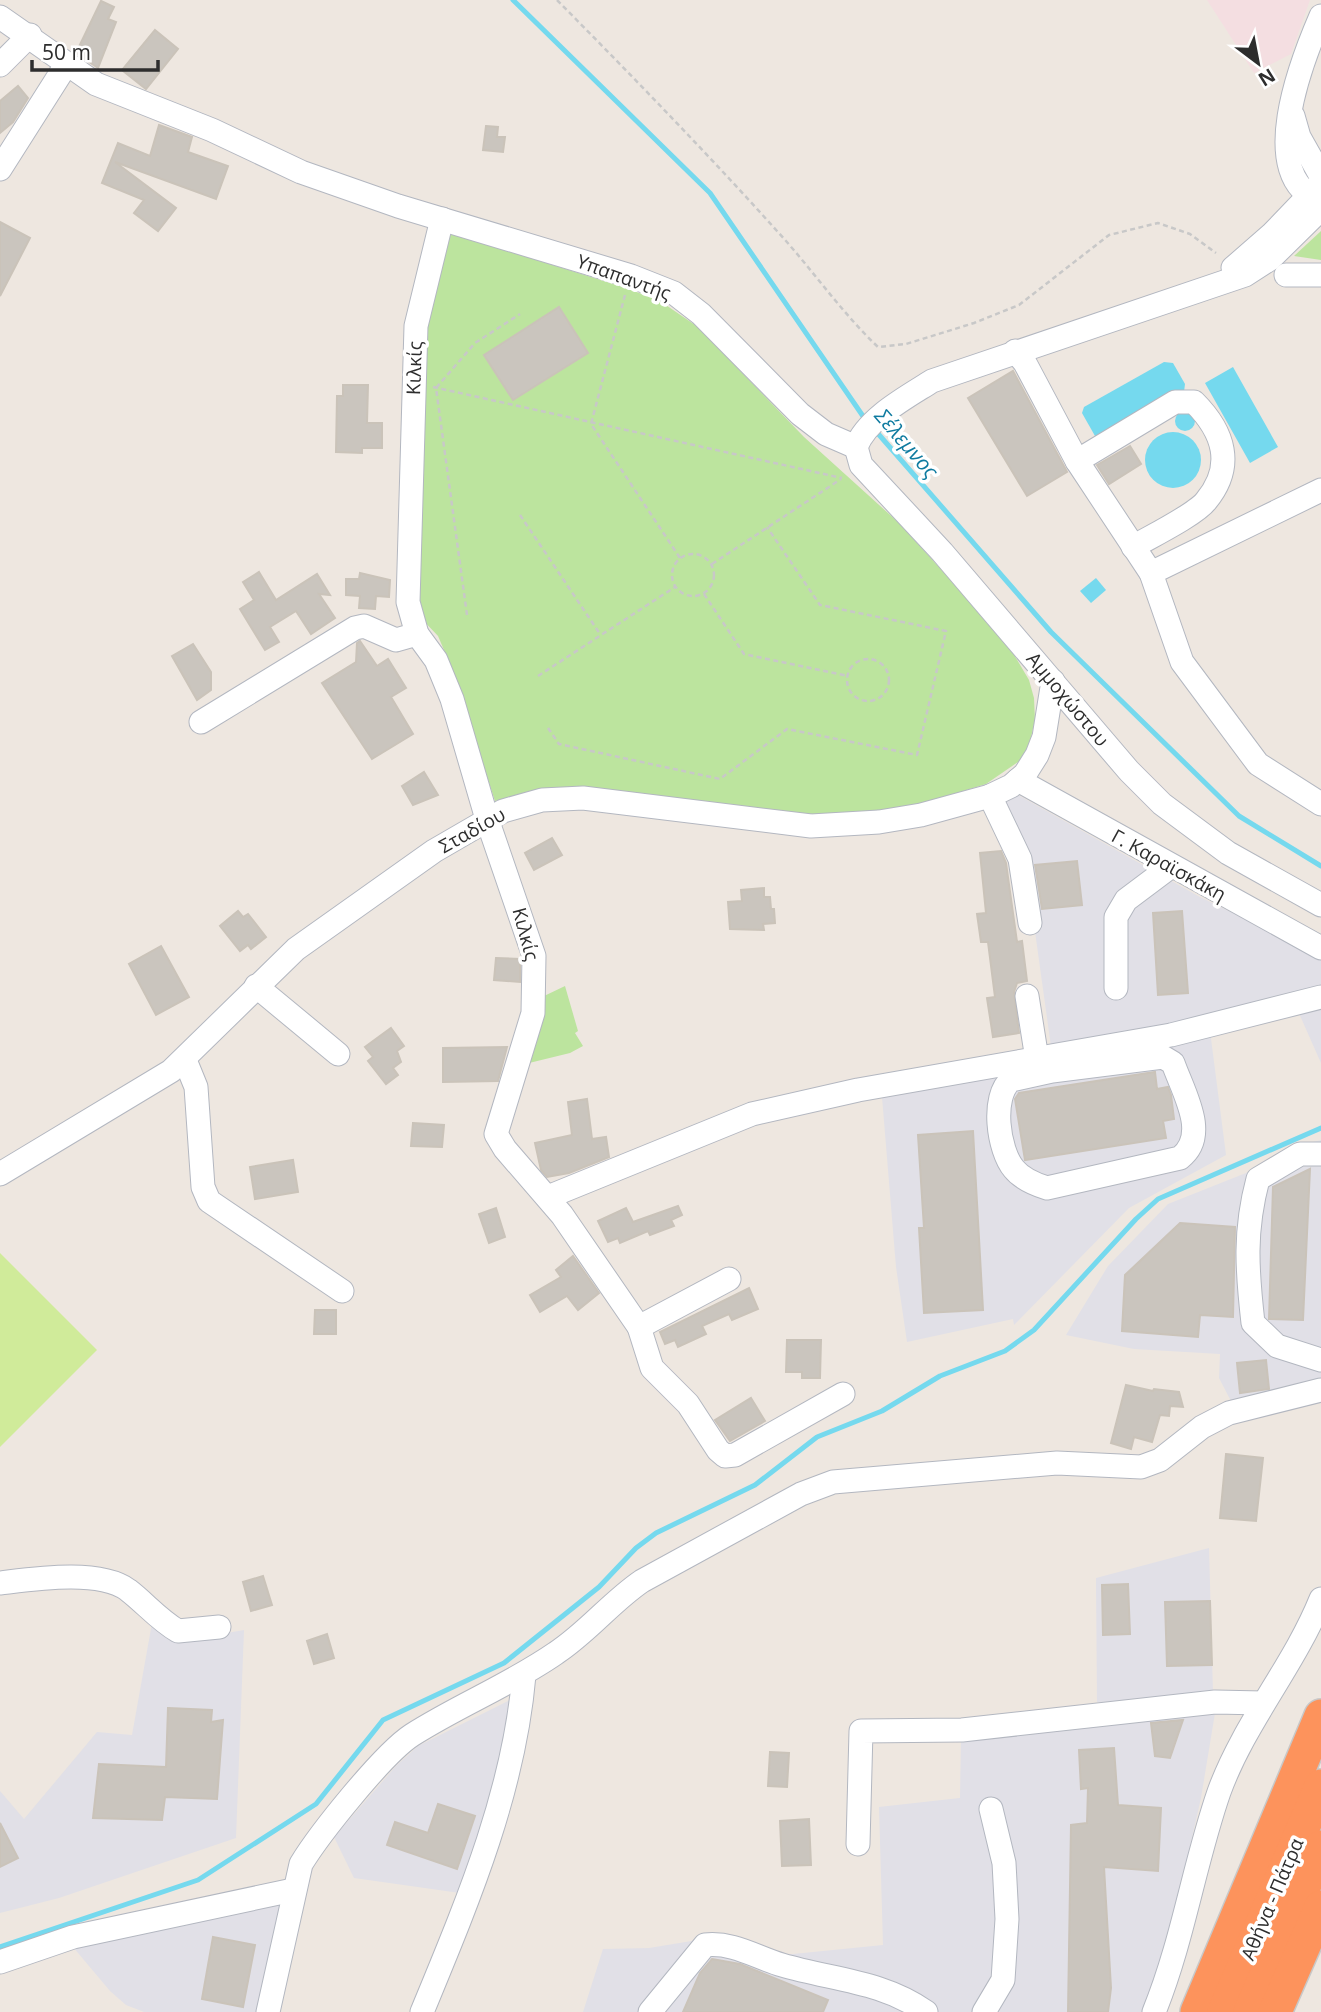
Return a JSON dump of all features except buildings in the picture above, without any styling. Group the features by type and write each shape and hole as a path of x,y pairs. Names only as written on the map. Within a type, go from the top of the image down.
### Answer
{"highway":[{"path":"1197,2012 1321,1716"},
{"name":"Αθήνα - Πάτρα","path":"1224,2012 1321,1786"},
{"name":"Αθήνα - Πάτρα","path":"1250,2012 1321,1847"},
{"path":"1275,2012 1321,1907"}],"street":[{"path":"859,441 902,400 932,381 1202,289 1242,262 1317,197 1296,181 1288,158 1285,132 1305,55 1321,16"},
{"name":"Υπαπαντής","path":"0,17 30,35 66,65 107,89 212,130 301,172 442,219 631,276 674,293 701,314 800,414 826,434 859,441"},
{"path":"0,65 30,35"},
{"path":"1321,61 1295,98 1299,137 1321,176"},
{"path":"0,169 66,65"},
{"path":"1299,137 1321,148"},
{"name":"Κιλκίς","path":"442,219 416,326 408,602 417,634 436,660 452,699 487,819 530,939 536,976 530,1027 496,1134 505,1149 548,1197 639,1327 652,1368 688,1404 718,1450 725,1456 735,1455 843,1394"},
{"path":"1286,275 1321,275"},
{"path":"1014,351 1025,363 1077,461 1152,573 1182,662 1258,764 1321,804"},
{"path":"1077,461 1175,402 1194,402 1208,416 1223,446 1224,469 1205,503 1133,547"},
{"name":"Αμμοχώστου","path":"859,441 861,466 978,592 1129,771 1162,804 1228,853 1321,905"},
{"path":"1152,573 1321,490"},
{"path":"201,722 355,628 364,626 396,640 417,634"},
{"name":"Σταδίου","path":"0,1174 144,1088 185,1060 256,986 320,931 434,851 487,819 523,804 583,798 759,821 838,825 921,815 990,796 1018,780 1031,765 1041,746 1053,681"},
{"name":"Γ. Καραϊσκάκη","path":"1018,780 1170,867 1321,948"},
{"path":"990,796 1020,859 1030,923"},
{"path":"1116,988 1116,917 1126,900 1170,867"},
{"path":"256,986 338,1054"},
{"path":"1027,996 1037,1059"},
{"path":"548,1197 752,1114 858,1090 1037,1059 1088,1057 1163,1058 1173,1063 1196,1135 1190,1150 1180,1158 1127,1172 1047,1188 1031,1183 1007,1160 1000,1124 1000,1096 1006,1084 1018,1076 1088,1057 1171,1035 1321,997"},
{"path":"185,1060 196,1087 203,1187 209,1201 342,1291"},
{"path":"1321,1153 1300,1154 1258,1179 1248,1215 1248,1273 1253,1323 1277,1346 1321,1360"},
{"path":"639,1327 729,1279"},
{"path":"268,2012 293,1890 302,1864 315,1843 396,1748 427,1726 524,1675 569,1644 605,1610 642,1581 789,1500 823,1485 904,1475 1057,1463 1141,1467 1160,1460 1202,1427 1229,1413 1321,1390"},
{"path":"0,1583 53,1579 108,1580 128,1590 178,1631 219,1627"},
{"path":"1154,2012 1171,1970 1219,1792 1263,1703 1321,1599"},
{"path":"422,2012 484,1858 517,1730 524,1675"},
{"path":"858,1844 861,1731 962,1730 1216,1702 1263,1703"},
{"path":"984,2012 1003,1980 1007,1919 1004,1863 991,1809"},
{"path":"0,1962 73,1937 293,1890"},
{"path":"650,2012 705,1945 724,1943 782,1965 902,1995 926,2012"}],"path":[{"path":"557,0 682,125 784,238 855,325 878,347 888,348 929,337 1018,305 1109,235 1158,223 1190,234 1216,253"},
{"path":"626,288 592,424 680,558"},
{"path":"467,615 436,388 475,344 520,314"},
{"path":"413,382 842,478"},
{"path":"712,564 847,475"},
{"path":"520,514 600,635"},
{"path":"548,728 559,744 720,779 787,729 917,755 946,631 820,605 767,527"},
{"path":"696,554 712,564 715,579 704,594 689,596 675,587 672,571 680,558 696,554"},
{"path":"538,676 675,587"},
{"path":"704,594 744,654 848,676"},
{"path":"872,659 888,671 889,684 877,699 864,700 853,694 848,676 859,661 872,659"}],"shaded area":[{"path":"1207,0 1310,0 1291,54 1254,73"},
{"path":"1018,795 1200,897 1321,956 1321,988 1052,1054 1024,852 1001,804"},
{"path":"1321,1005 1321,1063 1298,1011"},
{"path":"1210,1031 1226,1155 1129,1208 1014,1325 1013,1319 907,1342 896,1267 882,1097 1067,1063"},
{"path":"1321,1140 1321,1381 1232,1403 1219,1378 1220,1354 1134,1349 1066,1335 1108,1266 1168,1204 1256,1169 1297,1146"},
{"path":"1209,1548 1213,1694 1155,1701 1097,1702 1096,1578"},
{"path":"152,1623 176,1642 244,1630 236,1838 59,1898 0,1913 0,1791 24,1819 97,1732 132,1735"},
{"path":"516,1697 467,1894 354,1878 334,1837 396,1766 418,1746"},
{"path":"1216,1707 1201,1798 1164,1961 1142,2012 583,2012 603,1949 649,1948 728,1935 783,1955 883,1945 879,1807 960,1798 961,1736"},
{"path":"284,1901 261,2012 144,2012 126,2005 110,1991 73,1947"}],"green space":[{"path":"1321,231 1321,260 1294,256"},
{"path":"451,233 626,288 660,301 698,327 804,437 899,523 1013,653 1029,680 1034,698 1035,720 1029,746 1021,760 986,784 918,805 835,817 753,812 582,786 530,791 495,801 450,664 438,636 418,615 427,326"},
{"path":"565,986 578,1031 575,1033 583,1046 570,1053 525,1064 542,997"},
{"path":"0,1253 97,1350 0,1447"}],"water":[{"path":"1164,362 1173,363 1185,384 1184,392 1104,438 1095,436 1082,413 1084,407"},
{"path":"1233,367 1278,447 1250,463 1205,383"},
{"path":"1185,411 1192,414 1195,421 1192,428 1185,431 1178,428 1175,421 1178,414"},
{"path":"1173,432 1184,434 1193,440 1199,449 1199,471 1193,480 1184,486 1173,488 1162,486 1153,480 1147,471 1145,460 1147,449 1153,440 1162,434"},
{"path":"1096,578 1106,590 1091,603 1080,591"}],"waterway":[{"name":"Σέλεμνος","path":"513,0 710,193 867,422"},
{"name":"Σέλεμνος","path":"874,429 1051,632 1239,816 1321,866"},
{"path":"0,1947 198,1880 316,1804 383,1720 504,1663 599,1587 636,1548 656,1533 755,1485 817,1437 882,1411 940,1376 1005,1351 1034,1330 1136,1219 1158,1199 1321,1128"}]}
